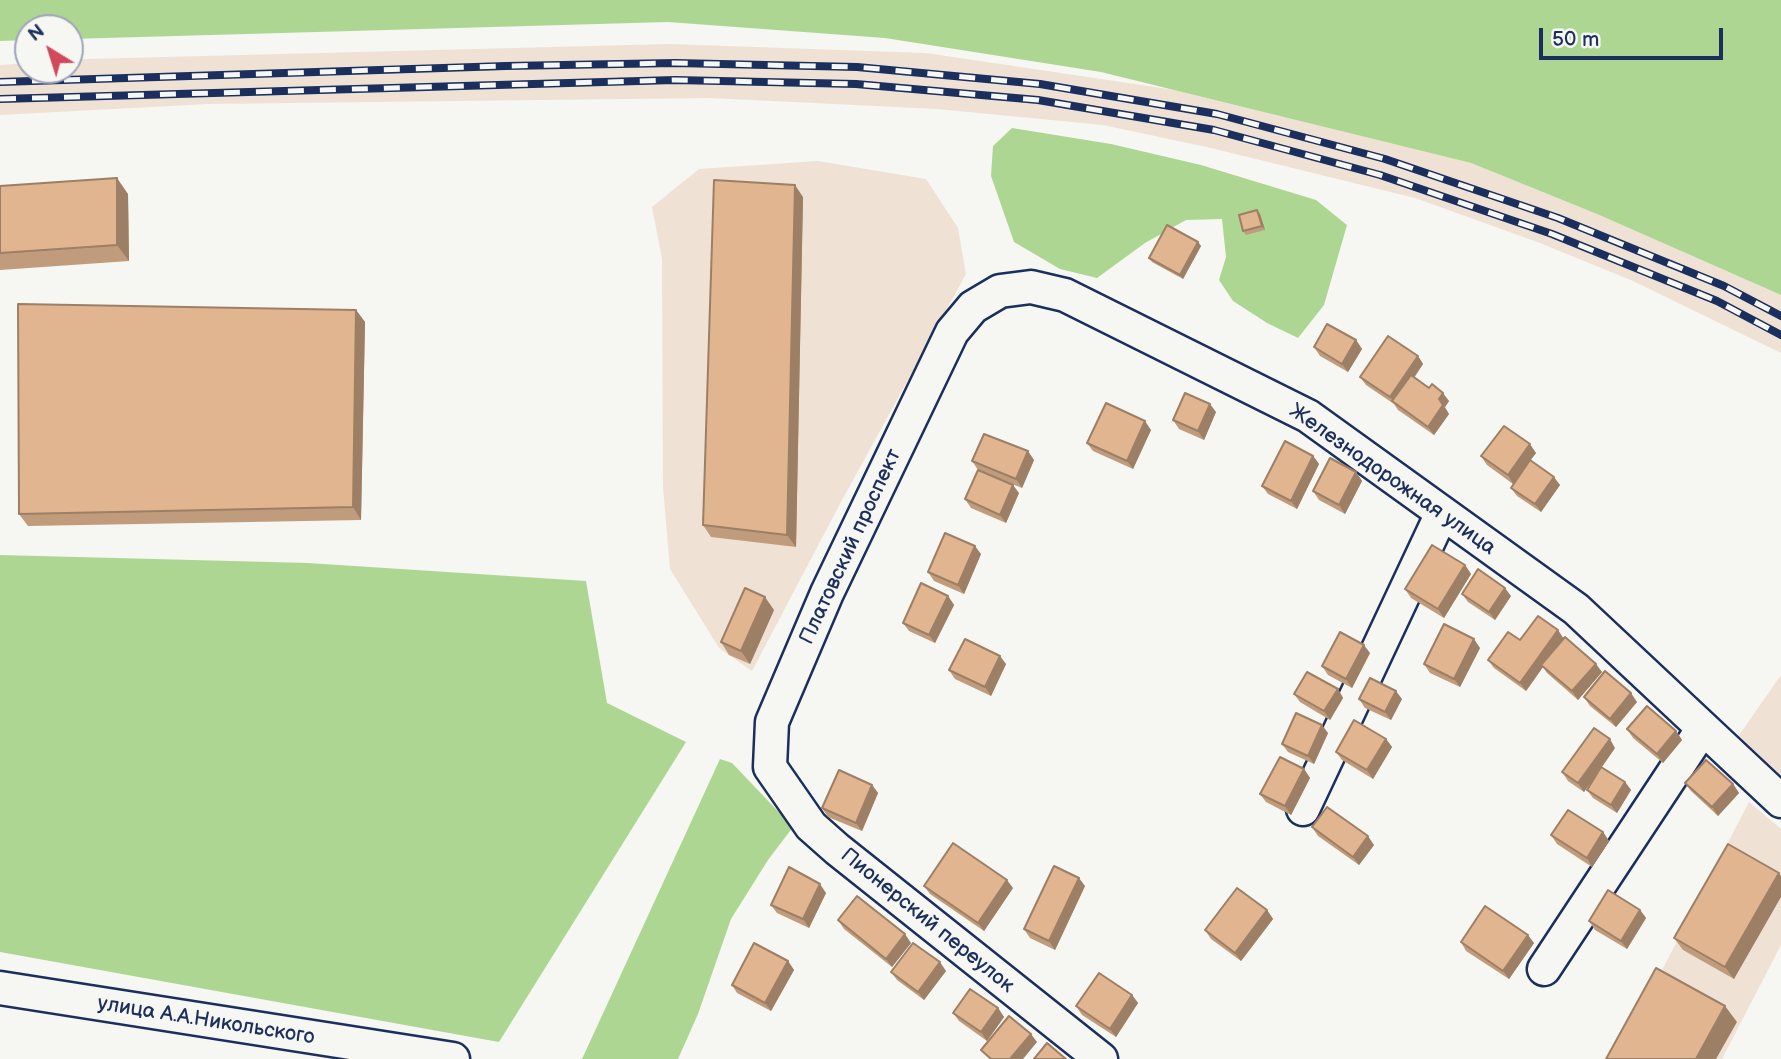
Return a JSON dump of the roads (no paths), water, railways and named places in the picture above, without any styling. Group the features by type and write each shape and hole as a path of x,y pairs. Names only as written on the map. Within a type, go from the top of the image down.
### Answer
{"street":[{"name":"Железнодорожная улица","path":"952,332 972,307 1000,291 1031,287 1065,295 1308,416 1576,609 1781,801"},
{"name":"Платовский проспект","path":"770,767 772,722 827,593 952,332"},
{"path":"1303,809 1442,513"},
{"path":"1544,969 1703,728"},
{"name":"Пионерский переулок","path":"770,767 811,826 828,841 1101,1059"},
{"name":"улица А.А.Никольского","path":"0,988 453,1059"}],"railway":[{"path":"0,82 675,63 857,67 1040,84 1217,114 1385,159 1558,218 1724,286 1781,316"},
{"path":"0,99 675,80 856,84 1038,100 1214,130 1380,175 1552,234 1717,301 1781,335"}]}
